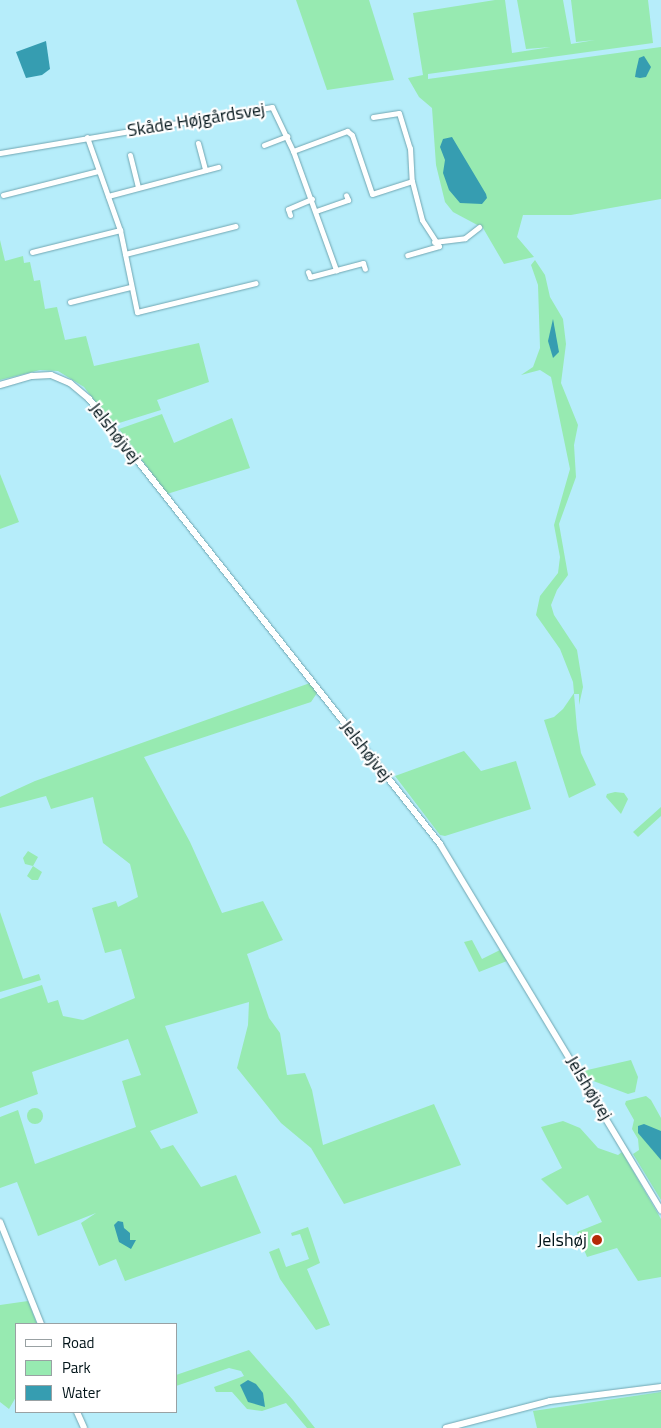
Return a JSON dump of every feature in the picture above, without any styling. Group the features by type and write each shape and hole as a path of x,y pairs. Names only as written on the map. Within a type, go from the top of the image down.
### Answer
{"street":[{"name":"Skåde Højgårdsvej","path":"0,153 267,107 276,111 287,136 312,199 336,270"},
{"path":"373,117 399,113 410,148 412,181 417,210 434,242 439,246 407,255"},
{"path":"293,151 347,131 352,135 372,194 412,181"},
{"name":"Skåde Højgårdsvej","path":"264,145 287,136"},
{"path":"87,137 120,230 135,308 140,312 256,283"},
{"name":"Skåde Højgårdsvej","path":"198,143 205,170"},
{"name":"Skåde Højgårdsvej","path":"130,156 138,186"},
{"path":"108,196 138,186 218,166"},
{"path":"3,196 98,171"},
{"path":"316,211 348,200 346,195"},
{"path":"290,215 288,208 312,199"},
{"path":"125,254 236,226"},
{"path":"434,242 465,238 479,226"},
{"path":"32,252 120,230"},
{"path":"308,272 310,278 363,263 365,269"},
{"path":"70,302 130,287"},
{"name":"Jelshøjvej","path":"0,384 32,376 51,375 70,383 89,399 440,844 661,1210"},
{"path":"0,1222 2,1233 42,1323"},
{"path":"446,1428 550,1401 661,1387"},
{"path":"77,1413 84,1428"}],"green space":[{"path":"296,0 369,0 394,80 327,90"},
{"path":"505,0 512,53 551,47 526,49 517,0 563,0 571,44 595,40 576,42 571,0 648,0 653,43 428,74 428,79 661,47 661,199 571,215 523,215 517,237 534,257 504,264 483,228 453,212 445,202 436,165 432,108 419,97 408,78 423,75 413,13"},
{"path":"0,240 5,261 23,256 24,263 30,262 34,281 40,280 45,309 57,307 65,340 86,336 94,366 199,343 209,382 157,400 161,410 119,423 112,423 84,387 58,371 40,370 0,380"},
{"path":"535,260 545,275 550,297 563,319 566,344 561,383 578,425 574,445 576,477 559,524 568,575 557,590 551,605 554,615 577,650 583,687 579,705 579,694 574,694 577,729 581,753 596,785 569,798 544,720 554,717 563,709 574,693 573,682 560,649 536,615 540,596 558,573 560,557 554,525 570,469 551,377 540,370 521,375 533,367 540,348 538,285 531,265"},
{"path":"162,414 174,443 232,418 250,468 167,494 119,429"},
{"path":"0,474 19,522 0,529"},
{"path":"310,683 317,693 311,702 144,757 190,842 222,913 263,901 283,940 247,954 269,1018 280,1033 287,1075 305,1073 312,1090 323,1145 434,1104 461,1165 344,1204 311,1148 281,1123 237,1068 248,1025 249,1002 165,1026 198,1113 150,1131 161,1149 173,1145 201,1187 236,1175 261,1233 125,1281 116,1259 99,1266 81,1223 96,1213 38,1236 17,1182 0,1188 0,1117 18,1110 35,1164 136,1127 122,1081 141,1075 128,1039 32,1072 38,1094 0,1108 0,999 42,985 48,1003 58,1000 63,1016 83,1020 135,998 121,949 105,953 92,908 116,901 118,907 138,897 130,864 103,843 93,797 51,809 46,796 0,808 0,797 35,781"},
{"path":"464,751 481,771 516,761 531,809 445,836 440,835 395,776"},
{"path":"615,792 624,793 628,799 621,814 606,797 607,794"},
{"path":"661,807 661,816 638,837 633,832"},
{"path":"28,851 38,857 33,866 25,864 23,858"},
{"path":"33,866 42,872 38,880 32,880 27,876"},
{"path":"0,912 23,979 39,974 41,980 0,992"},
{"path":"472,940 482,959 500,950 507,961 479,972 464,942"},
{"path":"631,1060 638,1077 635,1092 628,1094 588,1079 583,1071"},
{"path":"646,1096 651,1100 661,1118 661,1200 633,1154 639,1150 638,1139 632,1129 634,1120 625,1104 626,1101"},
{"path":"35,1108 43,1116 35,1124 27,1116"},
{"path":"563,1121 580,1128 598,1148 618,1155 622,1152 661,1219 661,1277 638,1281 617,1248 587,1257 577,1232 602,1222 588,1195 567,1205 541,1179 562,1168 541,1127"},
{"path":"308,1227 320,1263 307,1269 330,1325 316,1330 280,1279 269,1252 279,1248 286,1267 309,1259 300,1234 292,1236 291,1233"},
{"path":"28,1301 37,1323 15,1323 15,1399 9,1409 0,1402 0,1305"},
{"path":"249,1350 315,1428 307,1428 286,1403 262,1411 247,1409 232,1392 216,1392 214,1387 244,1376 241,1371 229,1368 178,1385 178,1374"},
{"path":"661,1392 661,1428 537,1428 533,1411"}],"water":[{"path":"46,41 50,69 42,75 26,78 16,52"},
{"path":"644,56 651,67 646,77 635,77 639,58"},
{"path":"452,137 486,194 487,198 482,204 460,203 449,190 443,173 445,160 440,147 443,139"},
{"path":"553,319 559,352 553,358 548,341"},
{"path":"644,1124 661,1131 661,1160 638,1133 638,1126"},
{"path":"118,1221 123,1222 124,1228 130,1233 130,1240 136,1240 131,1249 119,1242 114,1225"},
{"path":"248,1380 256,1384 263,1393 265,1407 248,1402 240,1385"}],"place":[{"name":"Jelshøj","path":"597,1240"}]}
